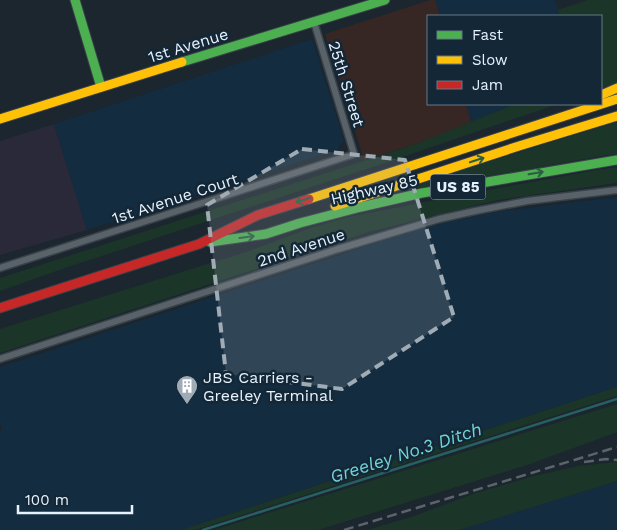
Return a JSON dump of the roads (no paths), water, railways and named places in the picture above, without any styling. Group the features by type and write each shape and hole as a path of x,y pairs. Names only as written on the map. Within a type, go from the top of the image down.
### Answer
{"main road":[{"path":"75,0 102,87"},
{"name":"1st Avenue","path":"0,119 314,22 367,3 385,0"},
{"path":"602,95 617,88"},
{"name":"US 85","path":"602,104 617,99"},
{"path":"563,116 581,105"},
{"name":"US 85","path":"563,116 598,105"},
{"name":"Highway 85","path":"0,308 199,244 258,215 563,116"},
{"path":"300,223 323,210 617,116"},
{"name":"Highway 85","path":"199,244 266,234 361,206 422,193 617,160"}],"street":[{"name":"25th Street","path":"314,22 354,154"},
{"name":"1st Avenue Court","path":"2,267 354,154"},
{"name":"2nd Avenue","path":"0,359 338,249 439,219 527,202 617,190"}],"waterway":[{"name":"Greeley No.3 Ditch","path":"203,530 617,399"}],"railway":[{"path":"344,530 617,447"},
{"path":"584,462 606,459 617,460"}],"place":[{"name":"JBS Carriers - Greeley Terminal","path":"187,405"}]}
